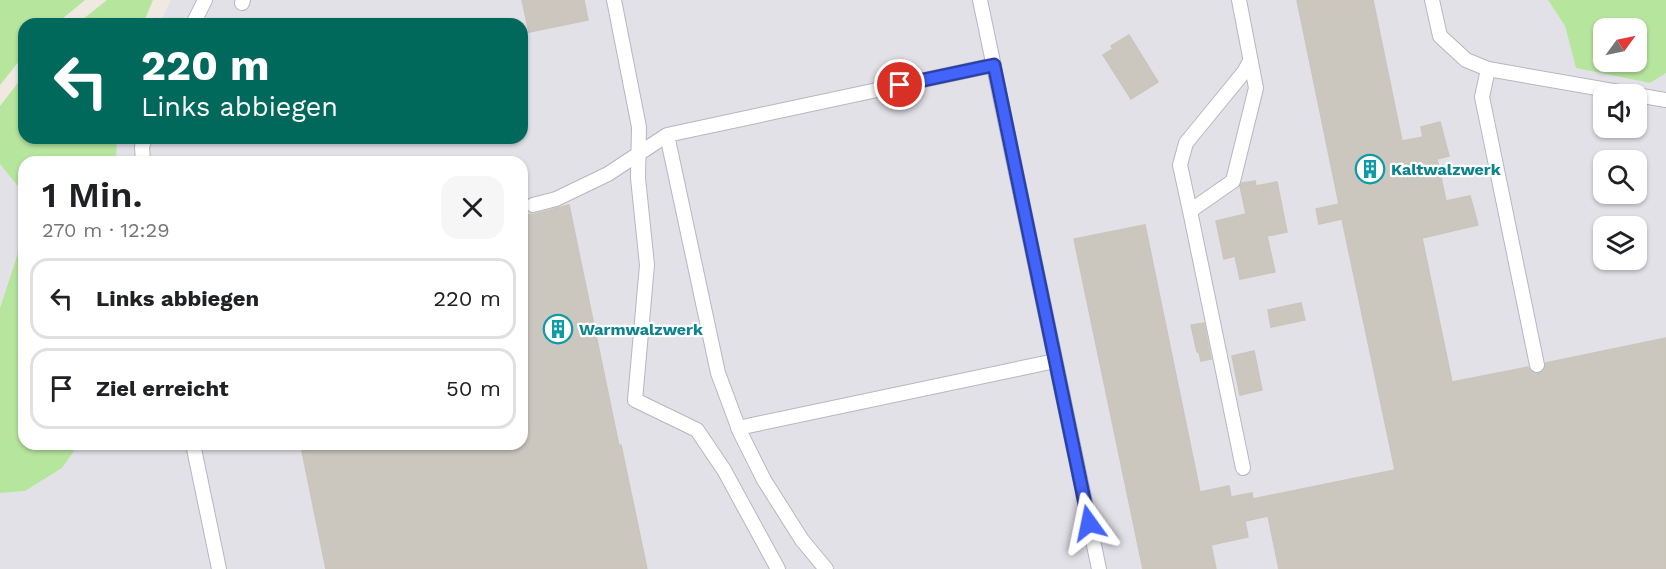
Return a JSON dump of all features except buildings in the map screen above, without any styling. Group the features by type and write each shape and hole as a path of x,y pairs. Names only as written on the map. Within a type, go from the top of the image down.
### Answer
{"lane":[{"path":"196,18 205,0"},
{"path":"614,0 639,127 638,178 647,266 635,400 697,430 724,470 778,569"},
{"path":"980,0 1099,569"},
{"path":"1190,211 1233,181 1256,88 1239,0"},
{"path":"1432,0 1440,36 1466,60 1488,69 1666,99"},
{"path":"1243,468 1180,165 1186,143 1250,62"},
{"path":"533,205 556,199 608,174 667,135 994,65"},
{"path":"1488,69 1482,97 1537,365"},
{"path":"667,135 718,373 738,428 764,480 802,540 826,569"},
{"path":"738,428 1055,361"},
{"path":"194,450 219,569"}],"shaded area":[{"path":"171,0 1548,0 1565,26 1576,68 1650,83 1666,73 1666,569 0,569 0,493 25,491 62,468 75,450 528,450 528,156 116,156 117,144 528,144 528,18 162,18"},
{"path":"0,164 18,186 18,251 0,308"}],"green space":[{"path":"0,0 85,0 63,18 18,18 18,62 0,85"},
{"path":"107,0 153,0 146,18 84,18"},
{"path":"1548,0 1666,0 1666,73 1650,83 1596,72 1647,72 1647,18 1593,18 1593,71 1576,68 1565,26"},
{"path":"18,83 18,144 117,144 116,156 18,156 18,186 0,164 0,106"},
{"path":"18,251 18,450 75,450 62,468 25,491 0,493 0,308"}],"place":[{"name":"Kaltwalzwerk","path":"1370,169"},
{"name":"Warmwalzwerk","path":"558,329"}],"route":[{"path":"900,85 994,65 1089,523"}]}
